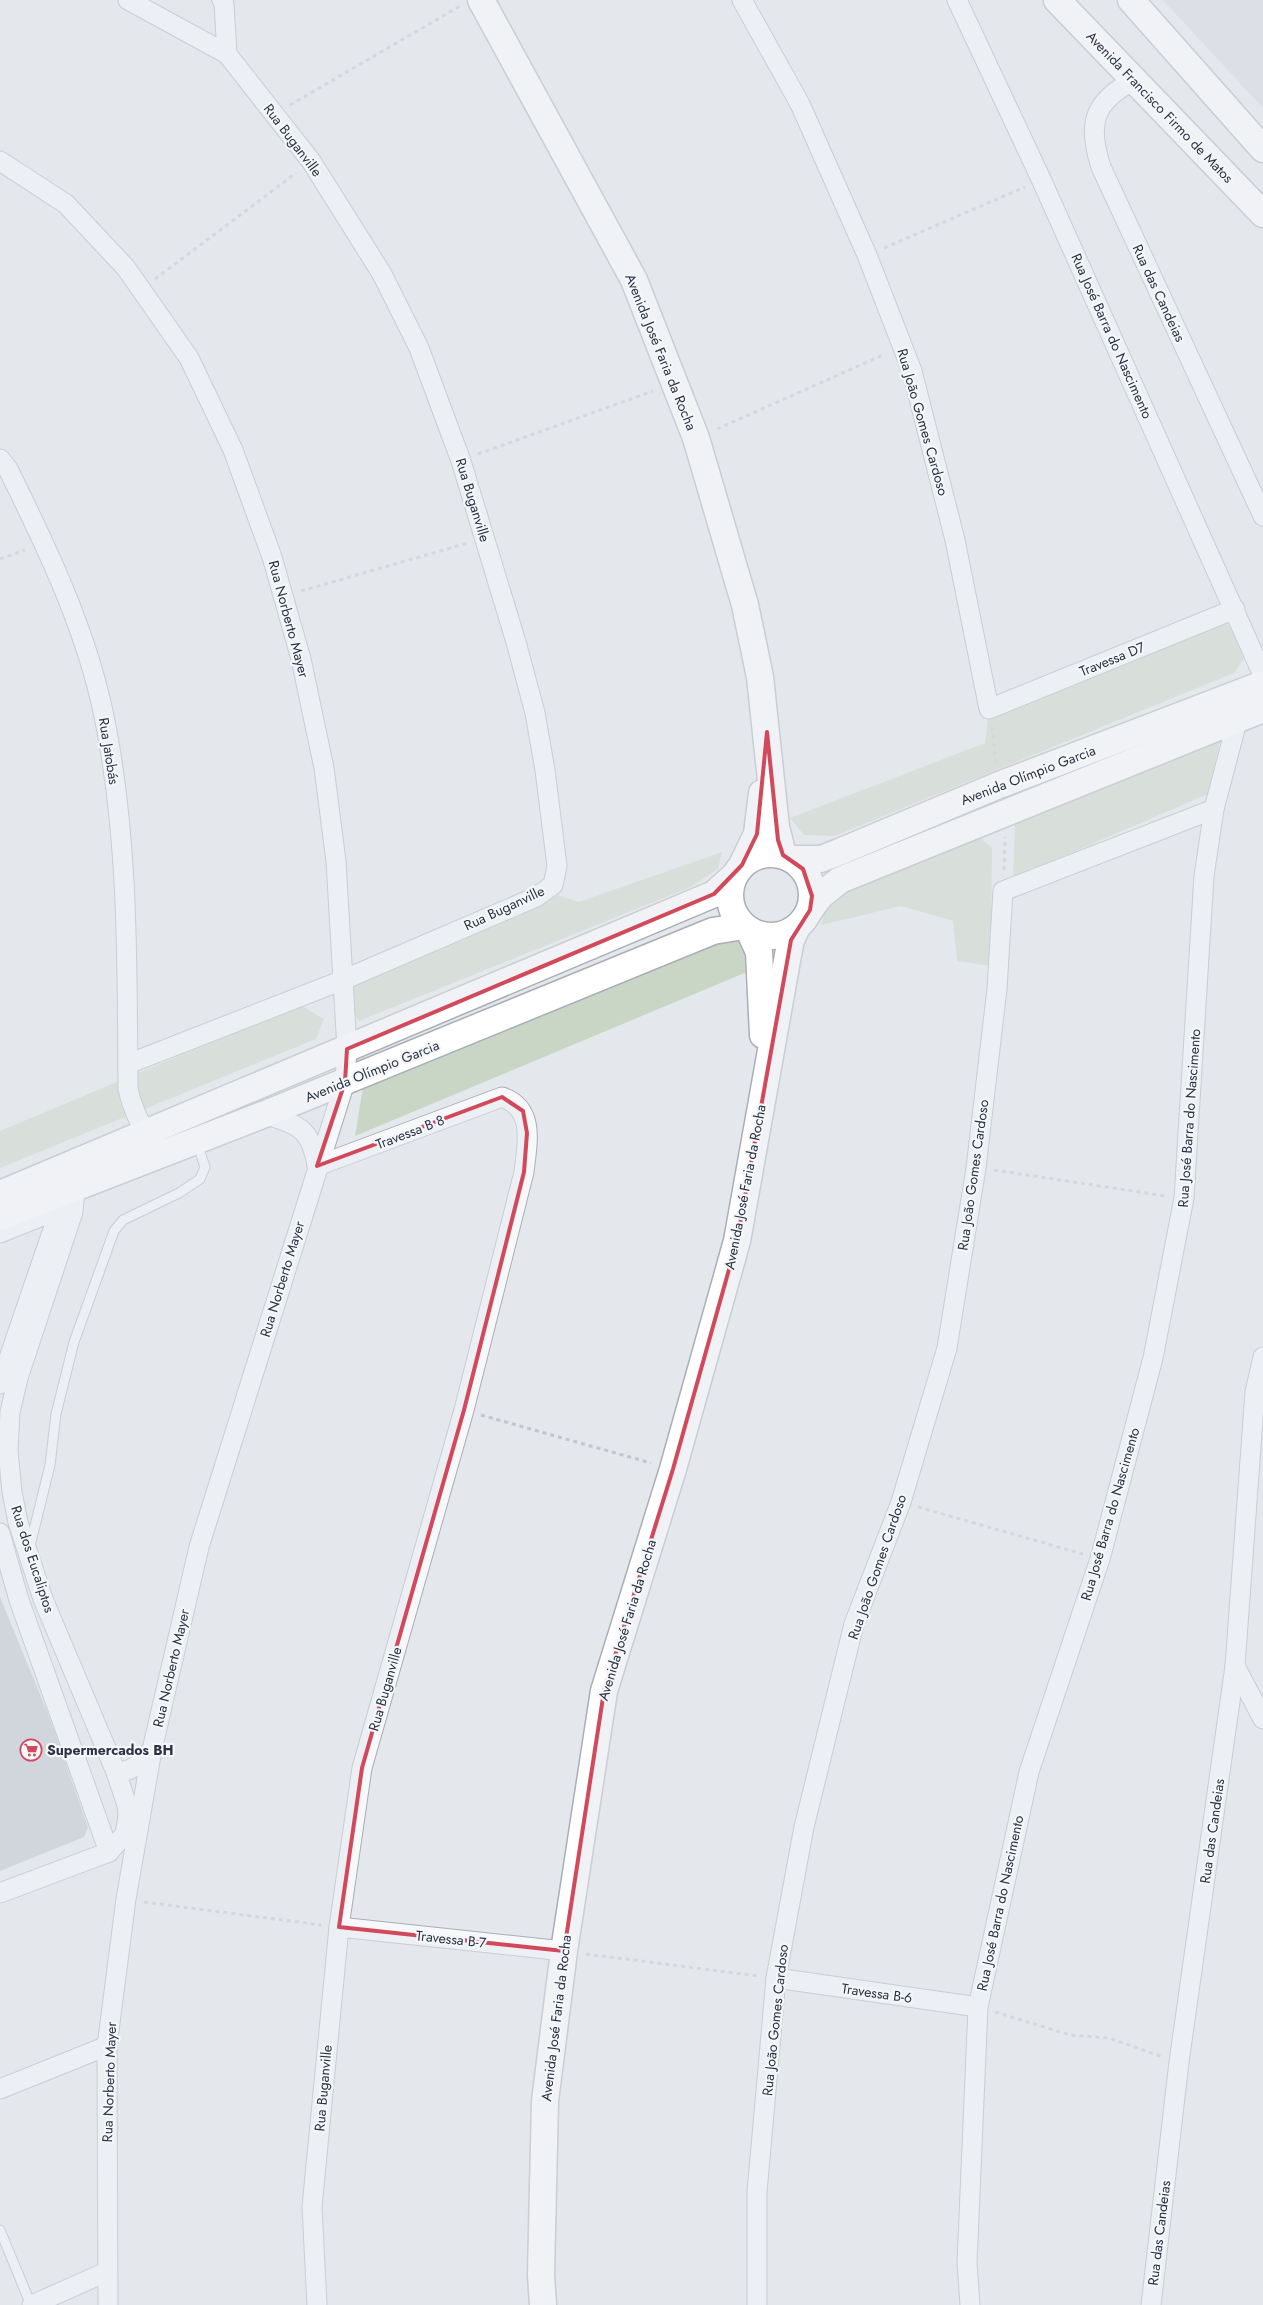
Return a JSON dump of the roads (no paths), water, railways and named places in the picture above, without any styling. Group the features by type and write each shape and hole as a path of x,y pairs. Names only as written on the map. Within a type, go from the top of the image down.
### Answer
{"street":[{"name":"Rua Buganville","path":"128,0 228,54 312,161 382,274 419,348 461,461 516,642 535,714 545,770 557,866 553,884 536,897 343,980"},
{"path":"222,0 224,4 228,54"},
{"name":"Rua João Gomes Cardoso","path":"742,0 800,104 867,255 912,371 956,540 989,709"},
{"name":"Rua José Barra do Nascimento","path":"957,0 1041,179 1235,609 1259,651 1263,675"},
{"name":"Avenida Francisco Firmo de Matos","path":"1057,0 1263,214"},
{"path":"1132,0 1263,149"},
{"name":"Avenida José Faria da Rocha","path":"471,2 634,280 676,383 696,438 745,606 760,677 776,827 788,857"},
{"name":"Rua das Candeias","path":"1136,80 1115,90 1101,106 1094,125 1094,146 1101,167 1263,516"},
{"name":"Rua Norberto Mayer","path":"0,160 66,204 126,268 189,358 233,450 272,557 284,596 301,659 324,768 336,861 347,1049 345,1082 317,1166 199,1547 152,1750 126,1899 107,2046 106,2272 108,2305"},
{"name":"Rua Jatobás","path":"0,459 8,469 45,543 77,623 104,715 120,827 127,942 129,1096 133,1111 146,1133 164,1153"},
{"name":"Travessa D7","path":"989,709 1235,609"},
{"name":"Avenida Olímpio Garcia","path":"788,857 820,858 998,785 1263,684"},
{"name":"Avenida Olímpio Garcia","path":"803,919 820,896 840,880 1263,708"},
{"name":"Rua José Barra do Nascimento","path":"970,2305 967,2263 978,2007 1029,1772 1100,1559 1153,1358 1184,1198 1204,876 1214,810 1238,718"},
{"name":"Avenida José Faria da Rocha","path":"738,871 757,834 767,732"},
{"name":"Rua João Gomes Cardoso","path":"757,2305 757,2192 776,1978 804,1827 854,1624 901,1502 947,1348 976,1168 997,989 1003,891 1214,810"},
{"path":"769,853 788,857 803,869 810,882 812,896 803,919 774,936 761,935 746,928 735,915 730,903 730,889 738,871 754,857 769,853"},
{"name":"Avenida Olímpio Garcia","path":"0,1217 146,1133 714,894 738,871"},
{"name":"Avenida José Faria da Rocha","path":"543,2305 541,2275 545,2100 564,1951 604,1691 673,1469 737,1241 791,940 803,919"},
{"name":"Avenida José Faria da Rocha","path":"746,928 758,952 760,966 763,1096"},
{"name":"Avenida Olímpio Garcia","path":"71,1177 164,1153 345,1082 713,931 746,928"},
{"path":"128,1064 343,980"},
{"name":"Rua Buganville","path":"317,2305 312,2207 339,1927 362,1768 464,1410 524,1172 527,1134 523,1111 513,1101 502,1097"},
{"name":"Travessa B 8","path":"317,1166 502,1097"},
{"name":"Rua Norberto Mayer","path":"265,1114 293,1124 305,1132 314,1145 317,1166"},
{"path":"0,1194 71,1177"},
{"name":"Rua dos Eucaliptos","path":"71,1177 73,1212 18,1378 10,1412 8,1451 12,1492 28,1554 43,1599 128,1805 125,1834 109,1852"},
{"path":"0,1233 60,1209 0,1384"},
{"name":"Rua das Candeias","path":"1151,2305 1179,2062 1235,1666 1255,1392 1263,1357"},
{"path":"0,1533 19,1600 109,1852 124,1865 130,1876"},
{"path":"1235,1666 1263,1718"},
{"path":"116,1772 127,1772 134,1769 152,1750"},
{"path":"0,1892 109,1852"},
{"name":"Travessa B-7","path":"339,1927 564,1951"},
{"name":"Travessa B-6","path":"776,1978 978,2007"},
{"path":"0,2089 107,2046"},
{"path":"32,2305 106,2272"}],"lane":[{"path":"28,1554 50,1465 56,1414 101,1261 114,1231 123,1220 180,1194 200,1179 205,1167 196,1140"},
{"path":"0,2230 32,2305"}],"place":[{"name":"Supermercados BH","path":"31,1750"}]}
